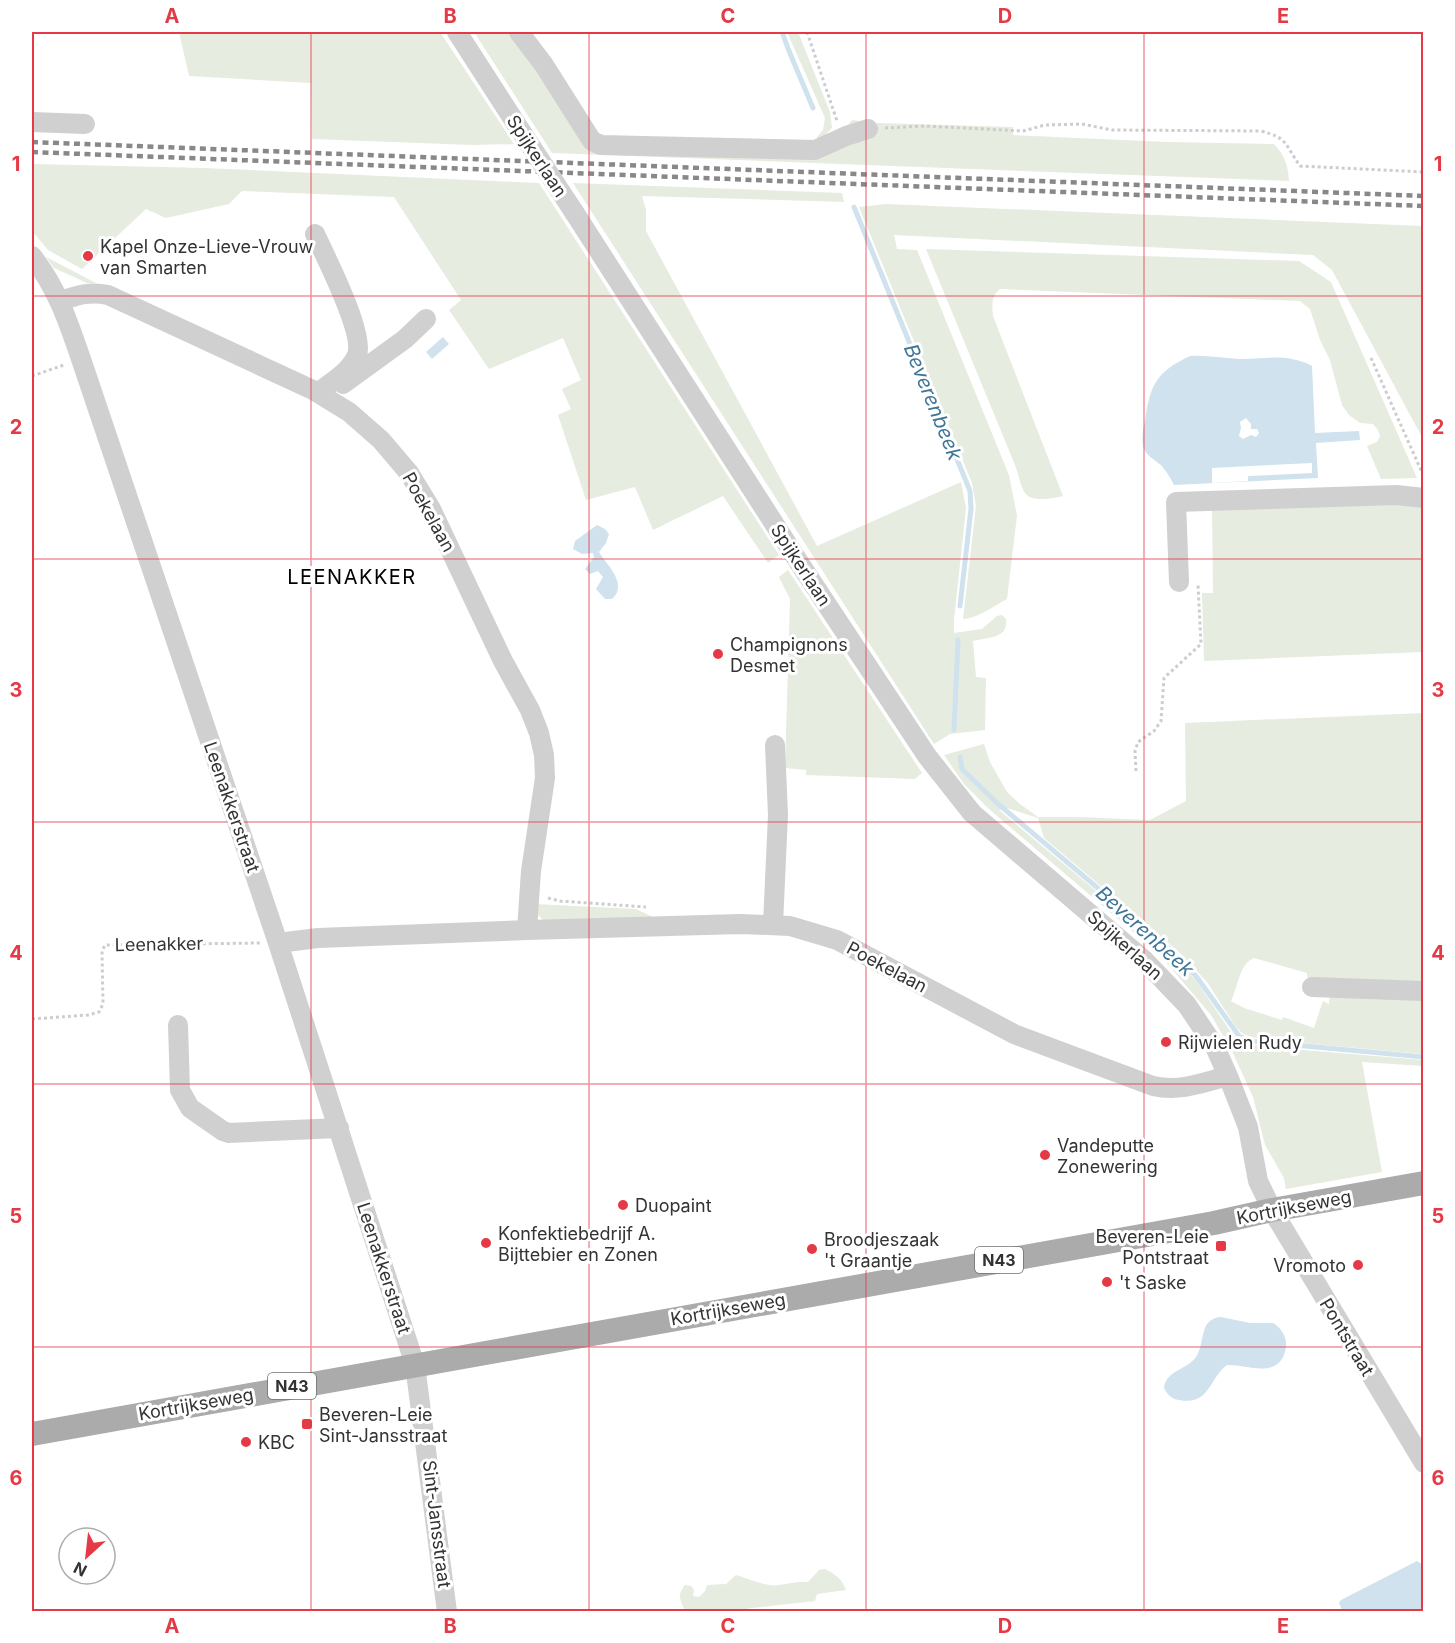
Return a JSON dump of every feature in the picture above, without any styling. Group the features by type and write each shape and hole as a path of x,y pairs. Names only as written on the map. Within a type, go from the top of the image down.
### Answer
{"main road":[{"name":"Kortrijkseweg","path":"32,1434 1214,1223 1272,1210 1424,1183"}],"street":[{"name":"Spijkerlaan","path":"457,32 802,567 927,756 972,813 1143,959 1187,1005 1215,1047 1228,1076 1248,1127 1258,1181 1272,1210"},
{"path":"519,32 544,65 592,141 600,145 815,150 868,129"},
{"path":"32,122 85,124"},
{"path":"315,234 342,292 357,340 358,353 349,368 321,395"},
{"name":"Leenakkerstraat","path":"32,256 60,301 81,359 278,943 415,1365"},
{"name":"Poekelaan","path":"60,301 86,293 96,292 108,295 321,395 366,426 409,473 431,509 539,732 544,755 545,778 529,892 527,930"},
{"path":"321,395 405,339 426,319"},
{"path":"1188,581 1176,502 1396,495 1424,498"},
{"path":"773,924 778,815 775,745"},
{"name":"Poekelaan","path":"278,943 318,938 773,924 806,930 837,940 1014,1034 1153,1086 1169,1089 1184,1088 1228,1076"},
{"path":"1312,987 1424,991"},
{"path":"178,1025 180,1090 190,1108 223,1131 229,1133 339,1128"},
{"name":"Pontstraat","path":"1272,1210 1424,1463"},
{"name":"Sint-Jansstraat","path":"415,1365 447,1611"}],"path":[{"path":"807,32 836,120 846,136"},
{"path":"868,129 924,126 1023,131 1045,125 1082,124 1112,130 1260,131 1275,134 1286,142 1300,166 1424,172"},
{"path":"1371,358 1424,477"},
{"path":"32,376 81,359"},
{"path":"1136,771 1135,751 1138,742 1154,731 1161,721 1164,678 1201,644 1188,581"},
{"path":"529,892 560,901 642,906 653,909"},
{"name":"Leenakker","path":"32,1019 88,1015 99,1012 103,1004 102,951 105,945 278,943"}],"shaded area":[{"path":"179,32 440,32 514,144 473,145 312,139 311,83 189,76"},
{"path":"474,32 515,32 589,146 836,141 852,120 877,123 1013,127 1013,135 1274,144 1285,161 1289,181 552,153"},
{"path":"787,32 798,32 830,112 832,128 818,142 817,137 823,130 825,118"},
{"path":"32,164 204,168 539,183 779,555 768,563 723,496 653,530 635,487 586,500 558,415 571,409 562,389 581,380 563,338 489,369 449,310 461,300 394,197 242,191 229,204 166,218 146,209 82,269 48,250 32,231"},
{"path":"573,183 842,193 844,202 642,196 646,210 646,231 817,546 961,482 966,508 954,633 982,629 997,616 1002,615 1006,619 1006,626 1001,634 973,641 976,677 986,678 985,730 950,734 934,744"},
{"path":"886,204 1423,226 1423,439 1332,270 1313,255 894,235 897,249 917,250 1009,475 1017,516 1007,599 979,615 963,619 976,506 972,483 859,207"},
{"path":"926,249 1299,261 1331,282 1417,478 1381,479 1367,446 1377,442 1380,436 1378,430 1373,424 1360,423 1349,415 1342,405 1330,360 1320,340 1310,309 1300,301 1000,289 992,304 993,316 1063,496 1043,499 1028,496 1022,488 1015,465"},
{"path":"46,257 96,283 87,283 54,268"},
{"path":"1378,501 1423,506 1423,652 1204,661 1202,593 1213,593 1212,507"},
{"path":"788,570 922,773 915,779 806,775 806,770 785,768 790,599 779,577"},
{"path":"1423,713 1423,1054 1280,1041 1251,1037 1242,1033 1207,982 1179,952 1044,838 1038,818 1007,808 999,810 1167,950 1195,979 1233,1035 1247,1043 1268,1047 1423,1060 1423,1066 1362,1062 1382,1172 1286,1189 1284,1178 1265,1145 1253,1097 1232,1051 1211,1015 1159,954 989,809 964,784 944,755 984,744 990,762 1007,792 1038,817 1150,820 1186,801 1185,723","holes":["1254,958 1307,973 1308,983 1330,985 1329,1004 1323,1001 1314,1028 1283,1017 1282,1020 1244,1008 1231,1001 1245,965"]},
{"path":"535,904 636,909 655,918 543,920 537,914"},
{"path":"825,1569 838,1577 846,1590 817,1594 815,1601 734,1611 685,1611 680,1598 685,1585 691,1586 694,1590 693,1596 699,1597 707,1585 726,1584 736,1575 763,1584 779,1585 808,1582 819,1570"}],"water":[{"path":"443,337 449,344 432,359 426,352"},
{"path":"1190,356 1208,356 1238,359 1284,358 1303,362 1312,366 1315,433 1359,431 1360,440 1316,443 1318,478 1174,485 1161,465 1145,451 1142,439 1152,389 1162,374","holes":["1246,418 1251,424 1251,429 1257,429 1259,433 1256,437 1251,435 1243,439 1239,436 1240,422"]},
{"path":"597,525 609,534 599,552 617,581 617,593 612,599 605,599 596,589 603,577 598,571 590,574 585,569 594,557 593,553 582,554 573,549 575,541"},
{"path":"1221,1317 1250,1323 1273,1323 1286,1339 1283,1357 1277,1364 1270,1367 1227,1365 1208,1390 1197,1399 1189,1401 1172,1398 1164,1388 1169,1377 1196,1357 1209,1322"},
{"path":"1417,1561 1423,1565 1423,1611 1342,1610 1339,1603 1341,1600"}],"pier":[{"path":"1312,463 1312,473 1248,476 1248,481 1212,483 1212,468"}],"waterway":[{"name":"Beverenbeek","path":"782,32 813,108"},
{"name":"Beverenbeek","path":"854,207 970,491 971,509 960,606"},
{"name":"Beverenbeek","path":"954,730 958,640"},
{"name":"Beverenbeek","path":"960,757 962,769 997,803 1170,949 1196,976 1239,1036 1250,1041 1424,1057"}],"railway":[{"path":"32,142 1424,196"},
{"path":"32,152 1424,206"}],"place":[{"name":"Kapel Onze-Lieve-Vrouw van Smarten","path":"88,256"},
{"name":"Champignons Desmet","path":"718,654"},
{"name":"Rijwielen Rudy","path":"1166,1042"},
{"name":"Vandeputte Zonewering","path":"1045,1155"},
{"name":"Duopaint","path":"623,1205"},
{"name":"Konfektiebedrijf A. Bijttebier en Zonen","path":"486,1243"},
{"name":"Beveren-Leie Pontstraat","path":"1221,1246"},
{"name":"Broodjeszaak 't Graantje","path":"812,1249"},
{"name":"Vromoto","path":"1358,1265"},
{"name":"'t Saske","path":"1107,1282"},
{"name":"Beveren-Leie Sint-Jansstraat","path":"307,1424"},
{"name":"KBC","path":"246,1442"}],"district":[{"name":"LEENAKKER","path":"352,577"}]}
